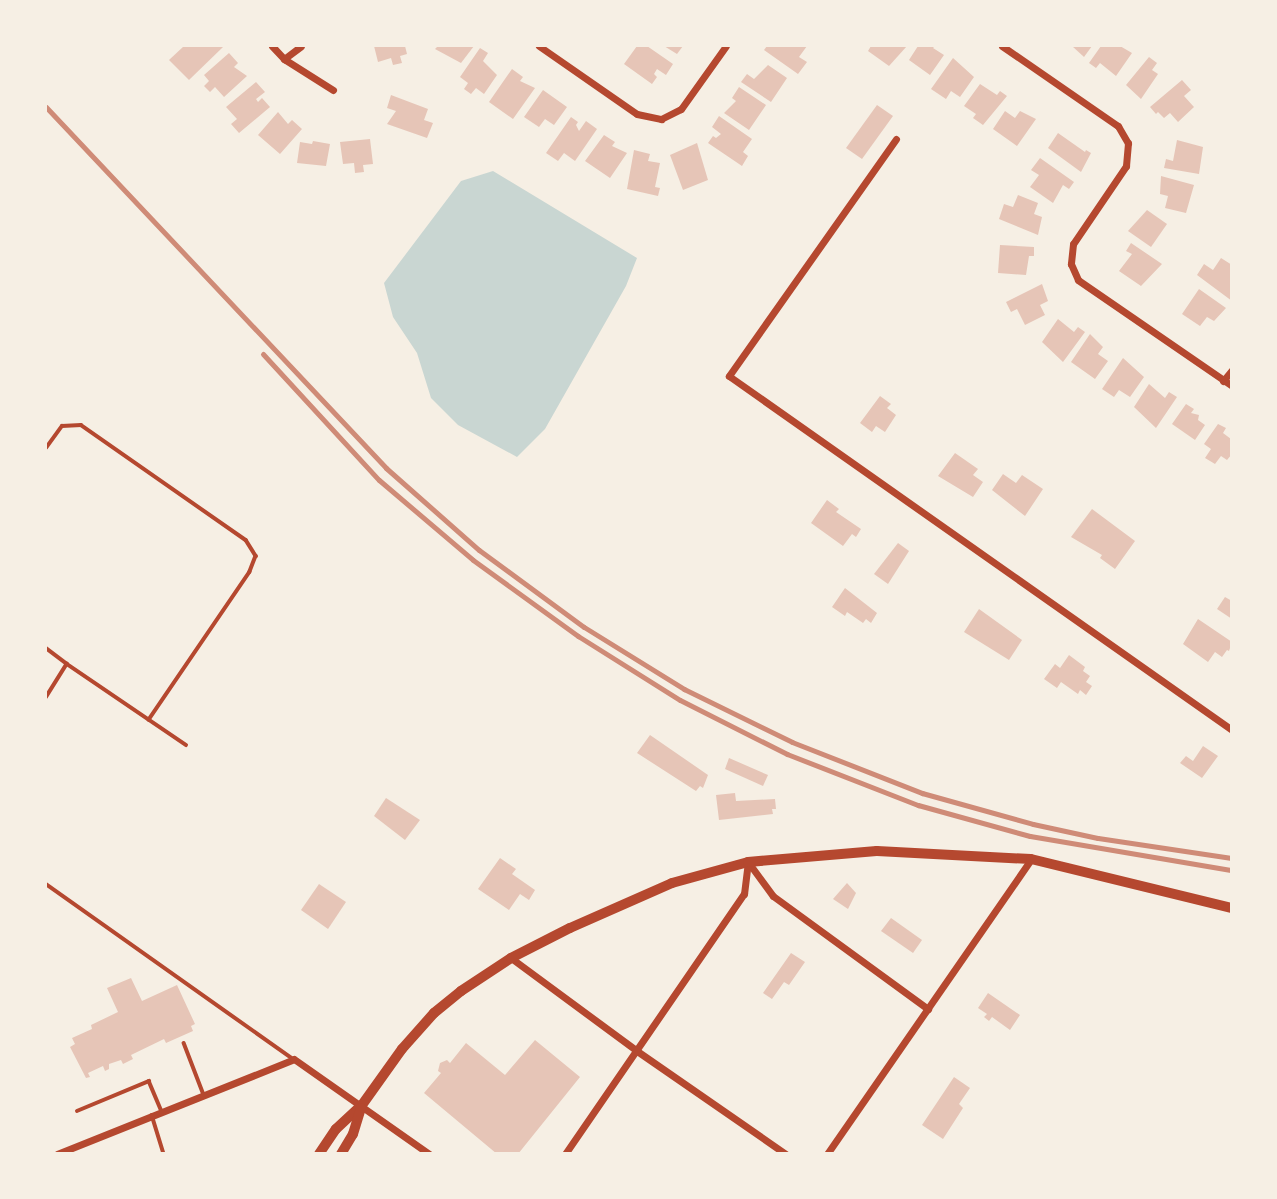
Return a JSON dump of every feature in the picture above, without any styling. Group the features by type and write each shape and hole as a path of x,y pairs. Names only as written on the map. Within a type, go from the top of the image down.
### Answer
{"main road":[{"path":"319,1153 336,1129 362,1105 402,1049 434,1013 511,958 672,883 748,862 877,851 1031,859 1231,908"},
{"path":"341,1153 353,1134 362,1105"}],"street":[{"path":"272,46 285,59 333,90"},
{"path":"285,59 301,46"},
{"path":"539,46 637,114 662,119 681,109 726,46"},
{"path":"1002,46 1118,126 1128,143 1126,166 1073,244 1071,264 1078,280 1231,386"},
{"path":"896,139 729,376 1230,727"},
{"path":"1223,381 1231,370"},
{"path":"827,1153 1031,859"},
{"path":"748,862 773,896 928,1009"},
{"path":"565,1153 744,894 748,862"},
{"path":"511,958 637,1051 786,1153"},
{"path":"57,1153 294,1059 429,1153"}],"lane":[{"path":"46,448 62,426 81,425 246,540 256,556 250,572 149,720"},
{"path":"46,648 186,745"},
{"path":"46,697 67,664"},
{"path":"46,884 294,1059"},
{"path":"184,1043 204,1095"},
{"path":"77,1111 149,1081 163,1111"},
{"path":"152,1115 164,1153"}],"shaded area":[{"path":"493,171 637,258 626,286 545,429 517,457 458,425 431,398 417,353 393,317 384,283 461,181"}],"building":[{"path":"184,46 223,47 189,80 169,60"},
{"path":"374,46 405,46 407,54 400,56 402,63 393,65 391,58 378,62"},
{"path":"438,46 474,46 461,63 435,49"},
{"path":"637,46 647,46 673,64 666,75 657,69 654,74 657,77 652,84 624,64"},
{"path":"664,46 683,46 677,54"},
{"path":"767,46 807,46 799,57 807,62 798,74 764,50"},
{"path":"871,46 907,46 889,66 868,51"},
{"path":"918,46 935,46 933,48 944,55 930,75 909,60"},
{"path":"1072,46 1092,46 1084,57"},
{"path":"1101,46 1120,46 1132,53 1116,76 1100,63 1096,68 1089,63"},
{"path":"480,48 488,53 483,61 497,75 484,94 476,88 471,94 464,89 468,83 460,77"},
{"path":"229,53 238,63 234,67 247,76 224,97 215,87 210,92 204,86 209,81 204,75"},
{"path":"1149,57 1157,63 1152,70 1158,74 1141,99 1126,85"},
{"path":"953,58 974,77 960,97 951,91 946,99 931,89"},
{"path":"768,65 787,78 771,102 741,82 747,74 754,79"},
{"path":"512,69 523,77 520,81 535,88 513,119 489,102"},
{"path":"1182,80 1191,90 1184,96 1194,107 1178,122 1170,113 1164,118 1158,112 1156,114 1150,107"},
{"path":"256,82 265,92 256,99 258,102 262,98 270,107 239,133 231,124 237,119 226,107"},
{"path":"980,84 997,95 1000,91 1007,96 983,125 973,118 976,114 964,106"},
{"path":"739,87 766,105 749,130 724,113 736,101 732,98"},
{"path":"543,90 567,107 554,125 545,119 539,127 524,117"},
{"path":"391,95 428,109 424,120 433,123 427,138 387,124 396,111 387,108"},
{"path":"877,105 893,116 862,159 846,148"},
{"path":"1005,111 1015,118 1020,111 1036,119 1017,146 993,129"},
{"path":"278,112 288,124 292,120 302,129 280,154 258,135"},
{"path":"719,116 752,139 743,152 748,156 742,166 708,143 713,136 716,138 721,134 712,127"},
{"path":"571,117 578,122 576,125 579,131 586,121 597,129 575,161 564,153 558,161 546,153"},
{"path":"1058,133 1085,152 1086,150 1091,153 1081,172 1048,148"},
{"path":"604,135 615,142 612,146 627,153 610,178 585,161"},
{"path":"370,139 373,164 363,165 364,172 355,173 354,163 343,164 340,142"},
{"path":"1177,140 1203,147 1199,174 1164,168 1166,159 1173,161"},
{"path":"313,141 330,144 326,166 297,163 300,142 312,144"},
{"path":"697,143 708,180 683,190 670,155"},
{"path":"634,150 650,154 648,161 660,163 655,187 660,188 658,196 627,189"},
{"path":"1040,158 1074,182 1069,189 1063,185 1053,203 1030,187 1039,175 1031,170"},
{"path":"1161,176 1194,185 1186,213 1165,208 1168,196 1160,194"},
{"path":"1018,195 1038,203 1034,214 1042,217 1038,235 999,219 1004,204 1013,207"},
{"path":"1147,210 1167,224 1151,247 1128,231"},
{"path":"1131,243 1162,264 1141,286 1119,271 1132,254 1126,251"},
{"path":"1000,245 1034,247 1034,256 1029,256 1026,275 998,273"},
{"path":"1221,258 1232,265 1232,301 1197,275 1204,264 1213,270"},
{"path":"1042,284 1048,301 1040,305 1045,315 1025,325 1017,309 1011,312 1006,302"},
{"path":"1199,289 1226,308 1214,321 1207,317 1200,326 1182,314"},
{"path":"1058,319 1074,332 1078,327 1085,332 1063,362 1042,342"},
{"path":"1090,334 1103,347 1098,354 1108,361 1095,379 1071,362"},
{"path":"1123,358 1144,377 1130,397 1119,390 1114,397 1102,389"},
{"path":"1149,384 1165,398 1169,392 1177,397 1156,428 1134,407"},
{"path":"880,396 891,404 887,408 896,415 885,432 876,426 872,432 860,423"},
{"path":"1186,404 1194,409 1191,413 1199,415 1198,420 1205,425 1195,440 1172,424"},
{"path":"1218,424 1226,428 1223,433 1231,439 1232,454 1227,460 1221,456 1215,464 1205,458 1211,449 1204,444"},
{"path":"955,453 978,469 973,475 983,482 973,497 938,476"},
{"path":"1003,474 1016,483 1022,475 1043,489 1025,516 992,490"},
{"path":"827,500 839,509 836,512 861,529 856,537 852,534 843,546 811,523"},
{"path":"1092,509 1135,541 1115,569 1100,558 1102,555 1071,537"},
{"path":"898,543 909,551 888,584 874,574"},
{"path":"845,588 877,613 871,623 866,619 863,623 847,612 845,616 832,607"},
{"path":"1225,597 1232,601 1232,619 1217,609"},
{"path":"979,609 1022,640 1009,660 964,632"},
{"path":"1198,619 1232,642 1229,651 1222,657 1215,652 1208,662 1183,644"},
{"path":"1069,655 1085,667 1083,671 1090,676 1086,682 1092,686 1086,695 1080,690 1078,694 1061,682 1057,688 1044,679 1055,664 1060,668"},
{"path":"650,735 708,775 703,788 700,786 696,791 637,753"},
{"path":"1203,746 1218,756 1202,778 1180,763 1186,756 1193,761"},
{"path":"729,758 768,775 763,786 725,769"},
{"path":"735,793 736,801 775,799 776,809 772,809 773,814 719,820 716,795"},
{"path":"386,798 420,820 405,840 374,816"},
{"path":"500,858 516,869 512,874 535,890 529,900 520,894 509,910 478,889"},
{"path":"847,883 856,893 848,909 833,899"},
{"path":"319,884 346,902 328,929 301,910"},
{"path":"891,918 922,940 913,953 881,931"},
{"path":"791,953 805,962 789,985 784,982 772,999 763,993"},
{"path":"131,978 142,1001 177,985 195,1024 191,1026 193,1031 166,1043 164,1039 131,1055 133,1059 123,1064 121,1060 109,1064 109,1069 105,1071 103,1066 88,1073 90,1077 86,1078 70,1047 75,1044 72,1038 118,1012 107,988"},
{"path":"988,993 1020,1015 1010,1030 992,1017 989,1021 984,1017 987,1014 978,1008"},
{"path":"535,1040 580,1077 518,1154 497,1154 424,1093 441,1073 438,1071 440,1063 447,1060 450,1063 466,1043 505,1075"},
{"path":"954,1077 970,1088 959,1104 963,1108 943,1139 922,1125"}],"railway":[{"path":"46,107 386,468 479,550 584,627 684,689 792,742 922,793 1033,824 1098,838 1232,858"},
{"path":"263,354 379,480 473,560 578,636 680,700 787,754 918,805 1030,836 1232,870"}]}
